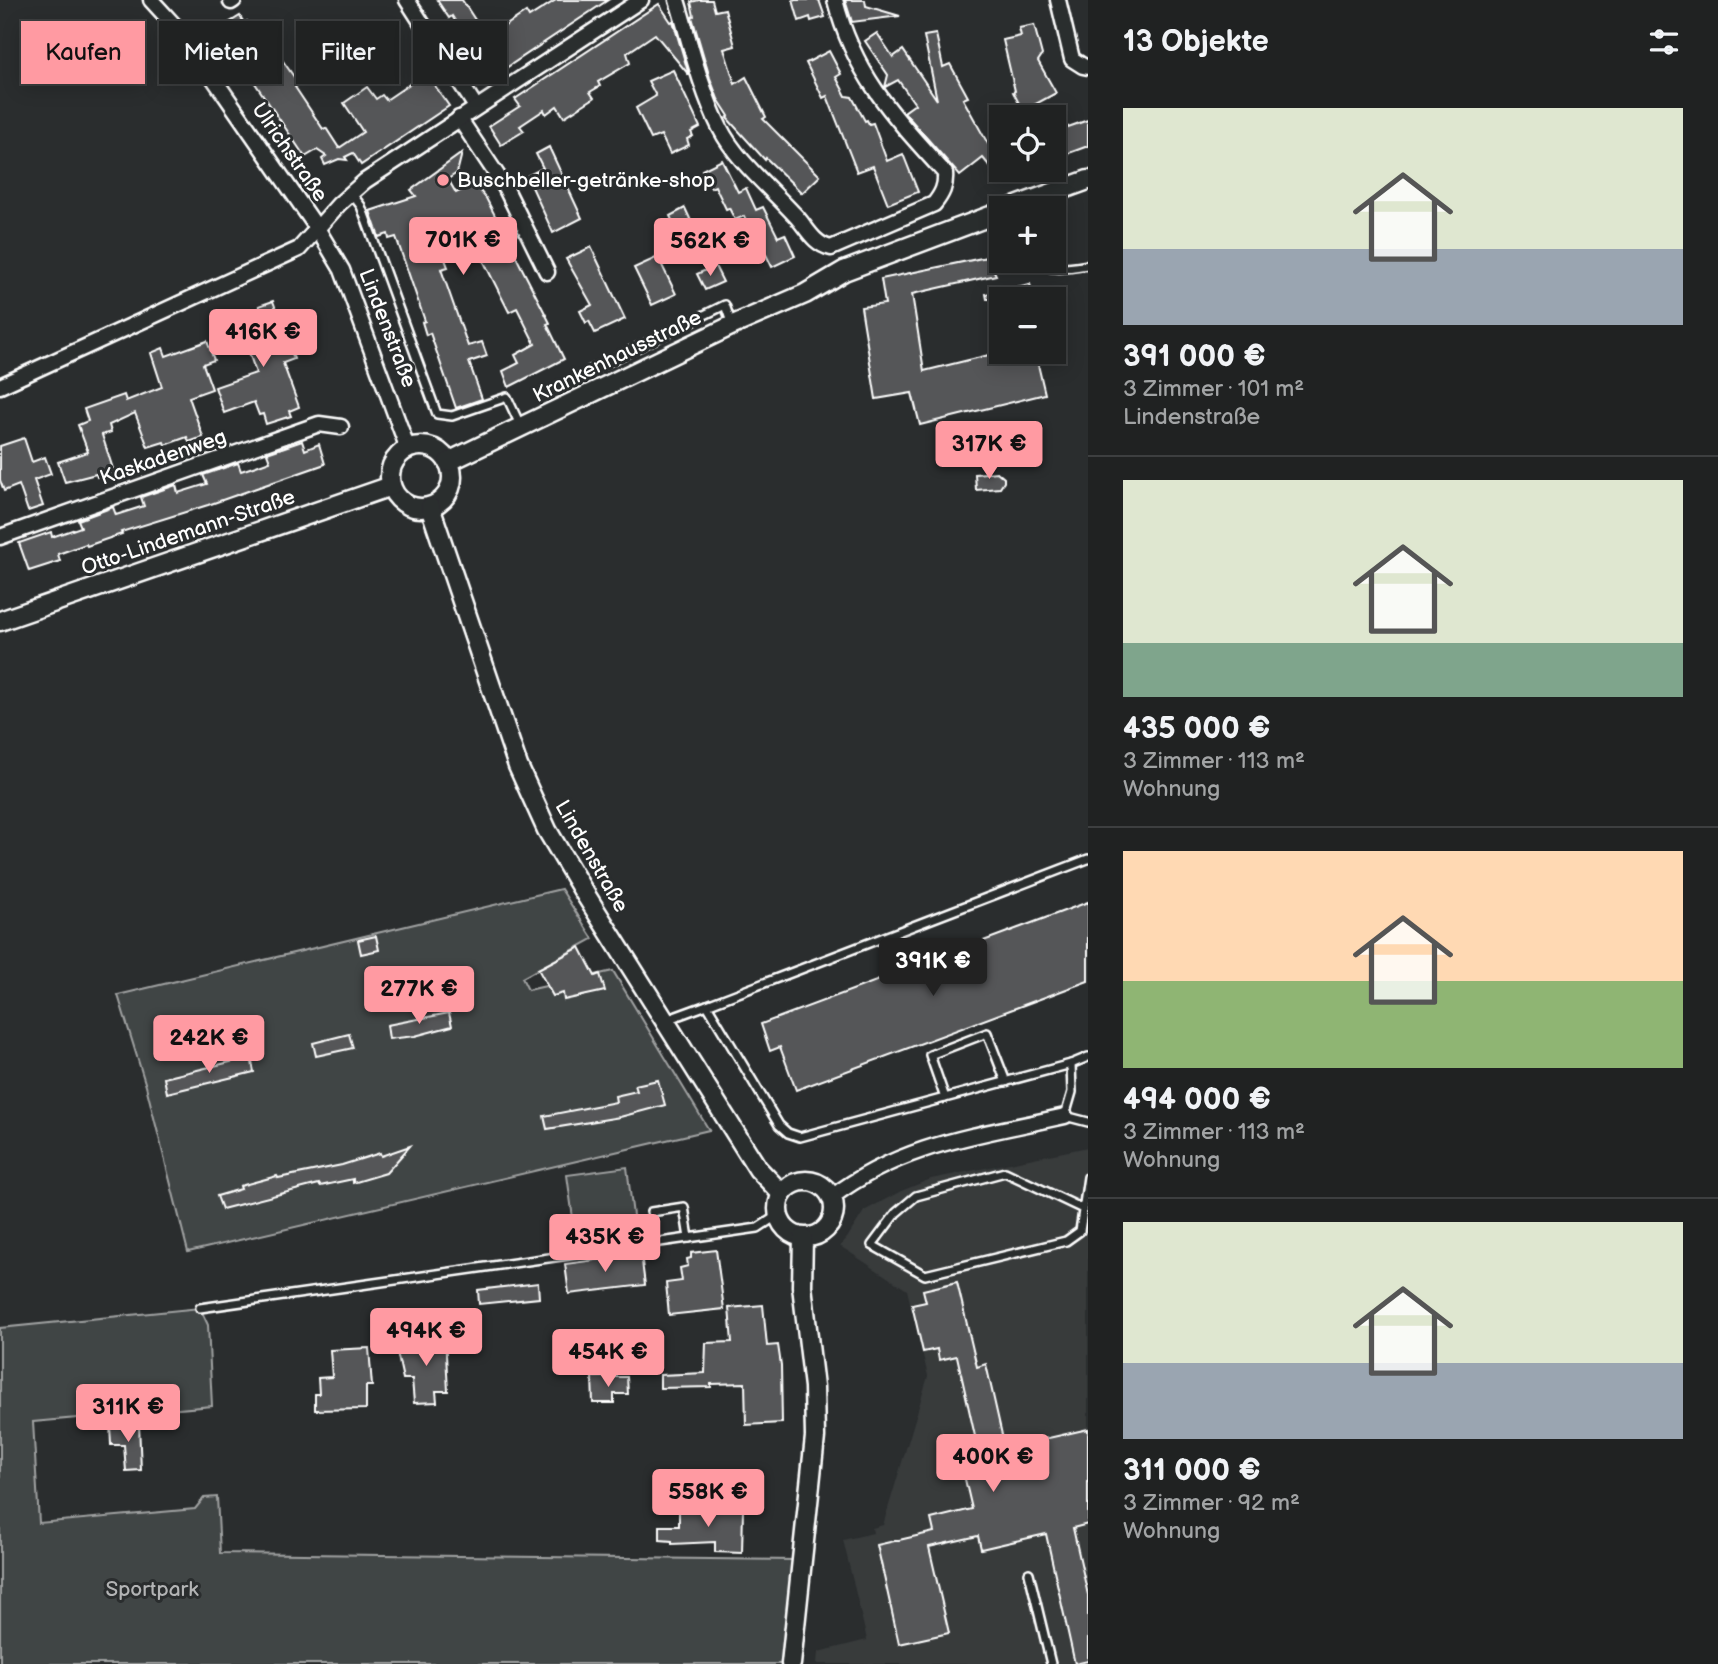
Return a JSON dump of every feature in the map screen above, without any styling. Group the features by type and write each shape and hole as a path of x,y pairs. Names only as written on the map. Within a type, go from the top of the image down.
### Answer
{"street":[{"name":"Ulrichstraße","path":"151,0 185,37 317,228"},
{"path":"408,0 476,107"},
{"path":"0,386 299,249 365,181 641,0"},
{"path":"677,0 720,128 735,152 800,220 809,234 824,247 831,248 934,204 942,195 946,183 944,173 897,121 868,81 849,47 835,0"},
{"path":"1058,0 1072,59 1088,66"},
{"path":"459,118 505,187 547,272"},
{"path":"1044,196 1088,180"},
{"name":"Krankenhausstraße","path":"448,463 733,325 804,294 844,271 989,217"},
{"name":"Lindenstraße","path":"317,228 342,270 408,449"},
{"name":"Kaskadenweg","path":"0,537 318,424 341,427"},
{"path":"423,446 431,448 448,463 451,484 447,494 440,502 430,507 410,507 401,502 391,486 389,477 395,460 408,449 423,446"},
{"name":"Otto-Lindemann-Straße","path":"0,621 391,486"},
{"name":"Lindenstraße","path":"430,507 518,766 547,830 758,1169 782,1194"},
{"path":"832,1197 863,1175 919,1149 1065,1116"},
{"path":"811,1181 824,1186 832,1197 835,1212 830,1226 818,1236 803,1238 785,1228 778,1215 782,1194 797,1182 811,1181"},
{"path":"791,1664 815,1437 814,1387 802,1286 803,1238"}],"lane":[{"path":"351,193 366,217 436,414 452,416 507,397 521,428"},
{"path":"1066,269 1088,265"},
{"path":"589,371 725,305 733,325"},
{"path":"666,1021 1088,859"},
{"path":"707,1005 779,1125 788,1133 800,1137 1071,1064 1088,1057"},
{"path":"945,1098 930,1055 987,1033 1006,1082"},
{"path":"1071,1064 1072,1092 1065,1116 1088,1122"},
{"path":"1083,1209 1005,1172 916,1196 896,1213 872,1245 925,1275 1066,1241 1080,1231 1088,1177"},
{"path":"651,1212 684,1207 689,1238"},
{"path":"200,1308 758,1228 778,1215"},
{"path":"1029,1573 1051,1664"}],"shaded area":[{"path":"1088,1147 1088,1664 817,1664 818,1652 867,1640 843,1540 873,1533 872,1528 883,1525 928,1376 907,1290 840,1246 864,1211 901,1191 931,1179"}],"green space":[{"path":"561,889 593,939 522,978 528,990 613,971 709,1130 188,1252 146,1086 118,995"},
{"path":"627,1167 635,1232 576,1240 567,1175"},
{"name":"Sportpark","path":"200,1308 208,1325 212,1406 33,1422 39,1523 195,1509 204,1498 217,1497 220,1553 795,1560 783,1664 0,1664 0,1328"}],"building":[{"path":"437,0 462,0 476,21 455,21 452,16 449,18"},
{"path":"556,0 608,0 507,67 507,25 526,12 529,17"},
{"path":"712,0 715,11 725,9 735,46 724,49 735,84 746,77 766,117 763,119 820,176 802,193 766,158 765,160 727,118 729,116 718,99 710,78 692,17 691,2"},
{"path":"793,0 819,0 825,17 811,21 810,17 799,21"},
{"path":"845,0 865,0 866,6 900,16 852,22"},
{"path":"659,4 671,22 673,21 689,75 655,34 627,53 630,63 598,82 600,86 590,92 594,98 564,117 557,106 546,114 544,110 520,126 524,131 501,145 489,126 520,106 515,99"},
{"path":"1034,25 1042,55 1038,61 1056,93 1034,105 1020,105 1013,92 1015,91 1003,40 1021,36 1019,28"},
{"path":"877,33 893,57 903,50 937,100 924,36 936,34 943,67 950,64 968,97 963,99 989,145 989,165 983,158 960,176 904,112 915,104 898,80 885,87 888,75 865,41"},
{"path":"829,51 841,74 836,77 846,96 852,97 865,121 873,123 887,161 903,154 918,192 888,204 873,166 857,172 827,96 823,98 806,63"},
{"path":"282,60 296,80 296,84 299,84 295,87 339,148 363,132 344,103 367,87 376,99 382,95 386,100 413,82 413,84 434,84 449,106 361,165 353,153 345,157 347,160 339,159 325,165 322,159 326,156 317,150 305,157 256,84 282,84"},
{"path":"673,70 700,127 691,132 693,136 687,139 689,145 670,154 661,135 651,139 636,108 656,96 648,81"},
{"path":"1088,120 1088,146 1066,154 1066,128"},
{"path":"549,147 582,218 553,233 527,176 543,168 536,154"},
{"path":"462,153 457,173 448,179 456,193 474,184 486,198 550,323 547,324 564,359 509,387 503,371 519,363 515,355 535,344 517,308 509,312 466,226 438,241 448,267 441,269 468,346 482,342 487,356 469,362 482,399 456,408 430,333 426,335 422,322 425,321 396,237 389,239 388,234 379,237 370,211 416,196 411,190"},
{"path":"722,160 738,192 746,188 756,210 763,207 778,237 785,234 795,256 772,267 761,244 758,246 744,216 735,220 729,208 726,209 715,186 711,188 702,170"},
{"path":"685,208 699,238 684,245 670,216"},
{"path":"591,247 625,319 595,333 580,311 592,305 566,259"},
{"path":"658,257 676,294 652,305 634,268"},
{"path":"987,257 989,273 996,275 912,294 924,371 989,355 989,364 1038,364 1045,394 920,425 912,393 876,399 861,307 885,304 881,279"},
{"path":"715,266 723,282 705,290 697,274"},
{"path":"273,301 294,359 283,363 299,407 289,411 291,416 266,424 263,414 259,415 254,402 224,413 215,387 256,373 238,321 261,313 259,306"},
{"path":"207,341 214,360 203,364 212,389 189,397 203,437 189,442 187,437 165,445 164,442 148,447 135,413 109,425 111,432 102,435 114,472 65,482 58,462 88,452 78,425 88,421 84,409 124,395 126,401 162,387 151,353 163,348 166,356"},
{"path":"24,438 32,462 45,457 51,474 34,480 43,506 28,511 19,485 4,491 0,480 0,446"},
{"path":"302,441 305,450 319,444 325,464 58,554 60,561 29,571 19,543 51,532 52,537 81,527 78,520 113,507 116,515 144,506 141,497 176,485 178,493 207,484 203,475 238,463 241,471 256,466 270,461 267,453"},
{"path":"997,472 1004,478 1000,488 976,490 975,474"},
{"path":"1088,902 1088,981 796,1090 780,1047 770,1051 761,1024"},
{"path":"376,936 379,950 361,954 358,940"},
{"path":"580,947 595,976 600,974 605,991 564,1000 563,993 553,996 538,969"},
{"path":"449,1013 452,1026 415,1036 389,1039 387,1025"},
{"path":"349,1034 353,1048 316,1056 313,1043"},
{"path":"251,1057 254,1072 167,1093 164,1078"},
{"path":"658,1080 665,1105 620,1117 547,1129 544,1116 616,1102 615,1096 637,1091 635,1085"},
{"path":"410,1146 386,1173 353,1183 353,1179 320,1186 319,1184 222,1209 217,1196 241,1189 240,1186 277,1176 278,1178 342,1165"},
{"path":"716,1250 724,1309 669,1315 666,1283 682,1281 680,1268 688,1266 687,1259 691,1258 691,1253"},
{"path":"641,1254 645,1285 569,1294 565,1264"},
{"path":"957,1282 977,1367 986,1364 1005,1448 1088,1429 1088,1524 1073,1528 1088,1595 1088,1661 1075,1664 1046,1534 981,1549 978,1536 929,1547 949,1633 899,1644 877,1545 934,1532 931,1519 972,1509 960,1458 979,1454 957,1356 939,1360 937,1349 923,1352 912,1305 926,1302 923,1290"},
{"path":"538,1283 539,1298 479,1304 478,1290"},
{"path":"763,1305 767,1346 778,1345 782,1423 746,1425 745,1383 660,1388 660,1375 705,1373 706,1343 732,1342 729,1308"},
{"path":"445,1336 448,1391 436,1391 437,1402 414,1403 412,1379 403,1379 397,1352 415,1348 415,1338"},
{"path":"369,1348 372,1386 366,1386 366,1409 315,1410 315,1394 319,1394 318,1378 332,1377 330,1350"},
{"path":"592,1377 627,1377 628,1394 614,1394 614,1403 593,1403"},
{"path":"110,1424 139,1424 141,1470 126,1471 124,1445 111,1445"},
{"path":"679,1509 743,1510 742,1553 715,1552 715,1542 672,1544 672,1541 660,1540 660,1526 679,1526"}],"place":[{"name":"Buschbeller-getränke-shop","path":"443,180"}]}
